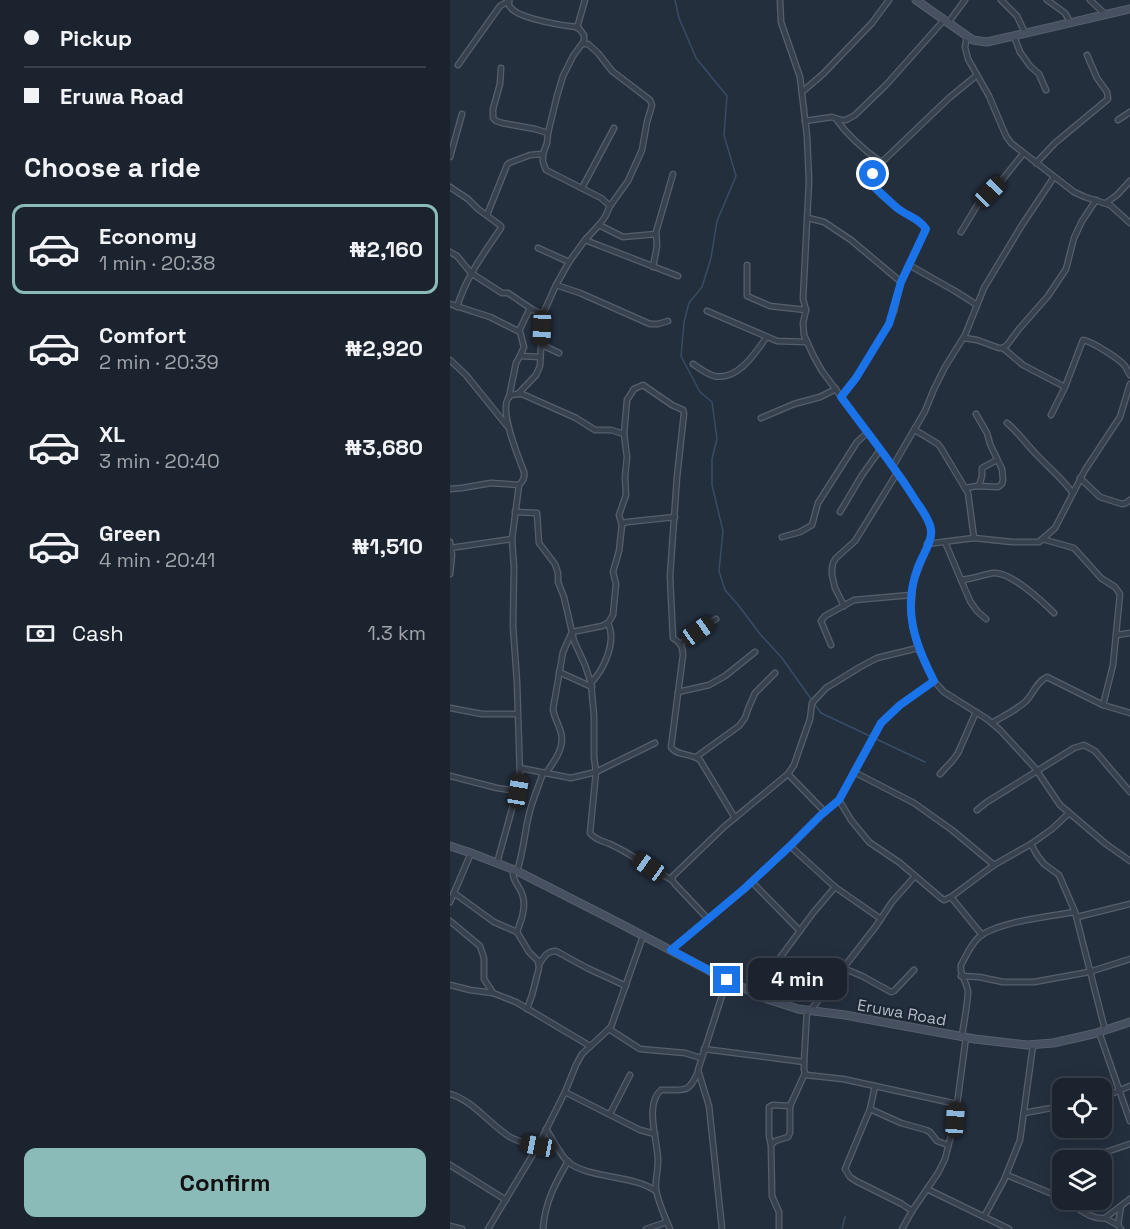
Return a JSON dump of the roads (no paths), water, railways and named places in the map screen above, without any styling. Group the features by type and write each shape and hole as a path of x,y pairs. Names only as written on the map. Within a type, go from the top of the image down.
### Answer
{"main road":[{"path":"916,0 973,40 987,42 1130,9"},
{"name":"Eruwa Road","path":"450,846 515,871 727,980 786,1006 1006,1044 1053,1043 1130,1022"}],"street":[{"path":"578,28 585,0"},
{"path":"780,0 781,22 800,77 806,121 809,181 803,300 806,310 803,323 807,342 822,371 897,473 927,519 931,531 912,583 911,595 911,613 918,648 934,681 944,692 992,723 1019,749 1060,805 1130,861"},
{"path":"802,92 872,23 889,0"},
{"path":"806,121 832,117 846,120 861,110 965,0"},
{"path":"1001,0 1017,16 1025,33"},
{"path":"1047,0 1065,12 1070,22"},
{"path":"1090,0 1105,14"},
{"path":"458,65 500,6 509,1 509,6 520,14 548,24 578,28 584,35 584,41 563,76 548,132 543,162 546,170 602,198 610,206"},
{"path":"967,36 966,53 989,96 1006,136 1016,149 1074,192 1110,205 1130,223"},
{"path":"1014,36 1020,52 1039,74 1046,90"},
{"path":"518,394 538,372 543,314 556,285 569,262 605,217 628,181 642,150 652,102 612,71 588,44 583,44"},
{"path":"1036,163 1055,142 1108,99 1107,92 1097,78 1087,56"},
{"path":"501,69 500,84 493,109 496,121 548,132"},
{"path":"841,397 856,378 889,324 901,282 926,229 916,219 899,210 869,181 883,161 949,98 977,75"},
{"path":"1118,120 1130,112"},
{"path":"450,156 462,114"},
{"path":"836,119 848,135 881,162 883,161"},
{"path":"582,188 614,128"},
{"path":"487,214 507,165 530,155 543,154"},
{"path":"961,232 978,204 1023,154"},
{"path":"652,267 657,246 657,225 673,174"},
{"path":"892,466 926,411 934,388 964,338 990,276 1054,177"},
{"path":"1105,204 1130,181"},
{"path":"450,187 487,214 501,228 471,273 457,306"},
{"path":"1003,348 1048,296 1066,269 1074,238 1096,200"},
{"path":"807,218 824,222 851,240 901,282"},
{"path":"599,225 623,237 656,234"},
{"path":"585,240 678,276"},
{"path":"538,248 569,262"},
{"path":"450,252 457,256 471,273 502,293 508,293 543,314"},
{"path":"747,265 747,296 770,306 806,310"},
{"path":"909,266 977,305"},
{"path":"556,285 580,293 650,324 668,321"},
{"path":"450,304 490,317 519,331"},
{"path":"497,863 518,791 520,768 513,626 512,539 519,485 525,477 508,427 506,405 516,363 524,346 519,331 530,308"},
{"path":"707,311 766,338 777,341 807,342"},
{"path":"693,364 711,375 725,375 742,368 766,338"},
{"path":"964,338 1003,348 1023,365 1065,387"},
{"path":"1050,415 1065,387 1083,340 1086,339 1119,361 1130,375"},
{"path":"542,345 559,353"},
{"path":"520,356 540,357"},
{"path":"450,360 466,375 508,427"},
{"path":"927,544 974,538 1039,542 1055,528 1080,478 1122,414 1130,384"},
{"path":"572,632 602,626 612,619 616,584 613,572 619,551 622,525 620,515 626,495 627,457 624,434 627,400 634,389 643,386 683,410 670,576 673,638 683,648 683,655 671,747 675,752 685,753 700,760 735,818"},
{"path":"760,418 836,390"},
{"path":"509,397 522,394 595,430 611,430 624,434"},
{"path":"1122,414 1130,410 1125,402"},
{"path":"966,489 979,486 992,488 1002,484 1003,476 987,433 976,414"},
{"path":"1007,423 1072,492"},
{"path":"915,429 938,444 966,489 974,538"},
{"path":"782,537 800,532 812,525 818,503 857,442 867,433"},
{"path":"840,512 880,450"},
{"path":"979,486 982,468 997,460"},
{"path":"844,606 835,588 832,575 833,563 855,541 897,473"},
{"path":"1080,478 1100,497 1122,504 1130,500"},
{"path":"450,489 490,483 519,485"},
{"path":"515,512 537,513 539,543 555,564 574,641 592,685 596,772 590,833 672,880 708,920"},
{"path":"622,525 627,522 675,517"},
{"path":"450,574 451,546 512,539"},
{"path":"1042,539 1074,548 1101,578 1120,594 1113,665 1102,705"},
{"path":"945,542 976,611 986,619"},
{"path":"961,580 994,573 1006,575 1014,579 1054,613"},
{"path":"831,645 821,621 825,616 855,600 911,595"},
{"path":"680,644 716,619"},
{"path":"592,685 600,673 610,644 608,623"},
{"path":"517,932 524,903 520,888 512,876 523,855 529,815 545,773 556,758 562,741 553,709 563,652 572,632"},
{"path":"1117,634 1130,633"},
{"path":"672,880 678,871 735,818 788,774 794,765 810,719 811,704 825,688 877,658 918,648"},
{"path":"678,692 709,685 725,676 755,652"},
{"path":"559,672 592,685"},
{"path":"696,757 739,726 745,718 755,693 775,673"},
{"path":"992,723 1026,701 1038,683 1047,677 1102,705 1130,713"},
{"path":"671,950 752,882 839,800 881,723 900,705 934,681"},
{"path":"450,708 482,714 517,714"},
{"path":"940,774 958,753 976,712"},
{"path":"520,768 571,778 596,772 655,743"},
{"path":"977,810 1074,748 1084,745 1095,752 1130,792"},
{"path":"854,772 914,803 952,830 994,865"},
{"path":"788,774 825,812"},
{"path":"450,776 518,791"},
{"path":"839,800 851,820 869,842 900,863 944,900 994,865 1031,844 1069,813"},
{"path":"1031,844 1044,864 1059,875 1076,914 1102,1031 1130,1121"},
{"path":"790,846 836,887 881,919"},
{"path":"450,902 471,853"},
{"path":"771,1144 788,1137 790,1133 790,1106 805,1073 808,1011 892,902 915,876"},
{"path":"752,882 800,931"},
{"path":"754,993 836,887"},
{"path":"454,893 494,922 517,932 539,964"},
{"path":"951,897 982,935"},
{"path":"902,1229 945,1159 955,1120 968,992 960,970 974,943 982,935 1002,926 1130,904"},
{"path":"450,921 480,946 484,958 484,979 493,993"},
{"path":"488,1229 538,1146 582,1054 609,1029 643,936"},
{"path":"527,1008 539,964 550,951 556,951 626,986"},
{"path":"961,976 1003,982 1034,982 1089,972 1130,959"},
{"path":"843,968 891,992 914,970"},
{"path":"670,1229 656,1191 658,1162 652,1115 656,1097 661,1089 687,1089 692,1085 727,980"},
{"path":"450,985 493,993 516,1002 590,1046"},
{"path":"609,1029 640,1049 686,1053 701,1058"},
{"path":"984,1217 1007,1174 1020,1140 1033,1045"},
{"path":"704,1049 804,1062"},
{"path":"698,1072 709,1106 722,1229"},
{"path":"805,1073 810,1076 843,1079 957,1104"},
{"path":"610,1114 630,1075"},
{"path":"875,1086 870,1109 846,1169 850,1177 856,1181 912,1211"},
{"path":"1112,1094 1130,1086"},
{"path":"565,1092 640,1130 655,1134"},
{"path":"450,1094 465,1102 512,1138 538,1146"},
{"path":"779,1229 779,1212 772,1196 769,1107 773,1105 790,1106"},
{"path":"1024,1113 1052,1108"},
{"path":"870,1109 901,1123 926,1130 937,1141 948,1145"},
{"path":"546,1129 568,1161 582,1170 636,1181 656,1191"},
{"path":"1112,1150 1130,1144"},
{"path":"543,1229 548,1199 568,1161"},
{"path":"450,1165 506,1200"},
{"path":"1007,1174 1052,1193"},
{"path":"927,1189 1009,1229"},
{"path":"1082,1210 1093,1217 1105,1218 1130,1199"},
{"path":"1105,1218 1119,1227 1121,1206"},
{"path":"646,1229 667,1222"},
{"path":"450,1226 462,1229"}],"waterway":[{"path":"675,0 679,18 696,58 727,96 724,135 736,176 717,221 711,258 702,287 689,303 684,322 681,356 700,392 712,402 717,439 712,459 712,485 723,531 719,571 725,590 782,658 821,713 925,762"},
{"path":"842,1229 845,1217"}]}
